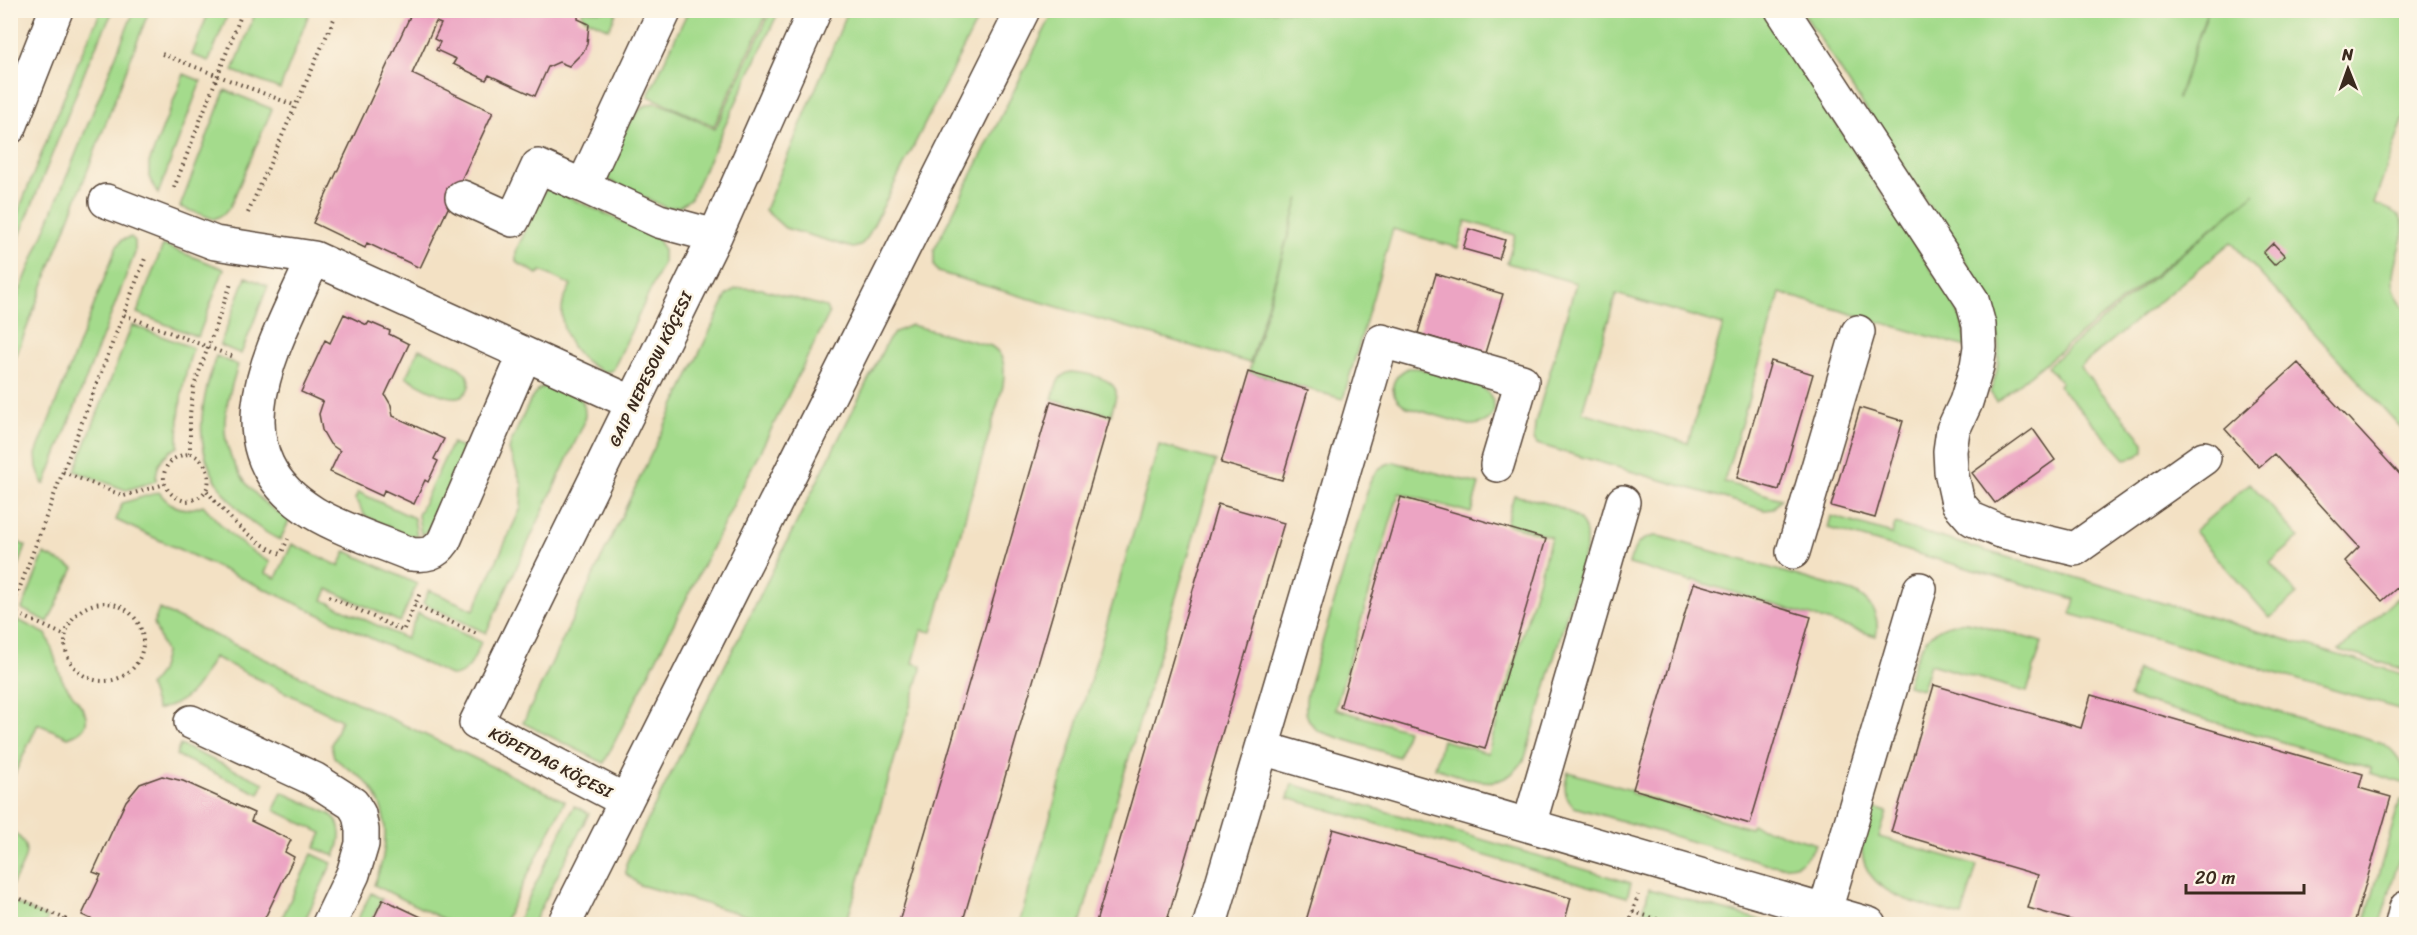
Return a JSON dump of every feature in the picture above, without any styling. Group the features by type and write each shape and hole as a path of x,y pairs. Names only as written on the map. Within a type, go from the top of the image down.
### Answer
{"street":[{"path":"10,127 56,10"},
{"path":"583,186 665,10"},
{"name":"GAIP NEPESOW KÖÇESI","path":"476,723 715,236 815,10"},
{"path":"564,924 1023,10"},
{"path":"1782,10 1972,300 1979,325 1979,356 1966,402 1953,430 1950,451 1951,471 1959,503 1972,519 2001,531 2075,549 2204,458"},
{"path":"462,197 513,220 538,166 659,221 715,236"},
{"path":"105,201 215,243 314,258 633,404"},
{"path":"314,258 265,369 257,430 260,449 274,476 293,498 316,514 410,554 422,556 432,554 444,541 525,354"},
{"path":"1793,552 1858,332"},
{"path":"1210,924 1382,341 1522,381 1497,465"},
{"path":"1528,825 1623,502"},
{"path":"1823,918 1920,589"},
{"path":"191,722 314,779 352,804 359,814 362,844 353,874 329,924"},
{"name":"KÖPETDAG KÖÇESI","path":"476,723 626,801"},
{"path":"1262,748 1528,825 1823,918 1869,924"},
{"path":"2402,924 2406,908"}],"path":[{"path":"173,190 243,10"},
{"path":"250,205 338,10"},
{"path":"162,54 296,106"},
{"path":"66,636 11,613 148,252"},
{"path":"190,454 191,405 194,386 235,273"},
{"path":"124,315 239,359"},
{"path":"190,454 200,459 209,479 207,491 194,500 186,501 171,495 165,484 164,472 168,465 181,455 190,454"},
{"path":"63,472 124,496 165,484"},
{"path":"207,491 239,528 281,554 292,532"},
{"path":"329,596 403,631 435,561 432,554"},
{"path":"104,603 117,605 129,612 138,622 143,635 143,648 130,672 105,681 86,676 71,662 66,650 66,636 70,623 78,613 90,606 104,603"},
{"path":"414,605 483,637"},
{"path":"10,894 65,920 62,924"},
{"path":"1633,912 1674,924"}],"green space":[{"path":"101,11 113,11 89,61 11,258 11,230 80,57"},
{"path":"134,11 149,11 11,369 11,313"},
{"path":"209,11 229,11 209,61 192,55"},
{"path":"256,11 310,11 280,89 233,71"},
{"path":"582,11 617,11 609,29 583,17"},
{"path":"688,11 768,11 714,126 648,96"},
{"path":"771,11 779,11 691,198 680,206 667,208 608,180 607,174 626,129 641,109 650,104 659,104 673,109 715,129"},
{"path":"848,11 982,11 867,238 860,246 853,248 785,228 765,210"},
{"path":"1054,11 1763,11 1953,303 1962,321 1966,347 1780,293 1724,482 1781,499 1773,509 1765,510 1537,444 1534,439 1535,423 1576,283 1507,263 1515,235 1466,221 1458,248 1393,229 1343,399 1249,372 1299,198 1250,363 938,272 934,266 934,250","holes":["1616,294 1723,325 1688,443 1582,412"]},
{"path":"1802,11 2207,11 2177,100 2208,11 2406,11 2406,112 2374,204 2399,215 2403,224 2393,283 2397,296 2406,310 2406,433 2231,242 2080,367 2144,442 2144,450 2138,456 2125,459 2058,385 2061,382 2047,366 2255,193 1997,402 1990,392 1998,365 1998,338 1992,312 1981,286"},
{"path":"184,74 201,81 158,194 149,177 149,163"},
{"path":"225,90 272,109 230,207 224,214 214,219 180,207"},
{"path":"548,188 655,236 663,248 663,263 613,370 604,371 584,360 572,346 564,330 563,303 571,285 541,271 538,274 516,262 516,251 543,193"},
{"path":"131,237 135,241 135,253 45,484 43,484 37,467 36,454 117,246 122,240"},
{"path":"163,245 224,269 198,337 137,313"},
{"path":"246,277 268,286 241,354 220,345"},
{"path":"735,289 762,289 826,307 829,314 604,763 523,723 727,295"},
{"path":"132,325 193,348 181,397 178,447 161,460 156,481 126,490 75,471"},
{"path":"911,325 991,346 1002,358 1004,380 932,632 922,630 913,663 922,666 847,921 842,924 776,924 640,885 626,874 629,857 887,342 895,332"},
{"path":"419,349 444,359 467,375 468,389 462,396 441,394 406,377"},
{"path":"216,356 238,365 226,415 225,429 231,458 250,488 273,509 290,519 280,540 259,528 241,512 217,483 209,466 204,449 202,413"},
{"path":"1408,368 1418,368 1480,386 1492,399 1494,412 1486,421 1469,425 1407,407 1396,398 1393,388 1397,377"},
{"path":"1071,372 1103,379 1113,386 1116,394 1111,415 1052,399 1060,378"},
{"path":"550,385 573,391 578,395 584,407 584,423 486,633 423,603 429,590 474,610 521,508 522,485 509,450 511,442 531,399 539,389"},
{"path":"452,443 466,450 429,529 421,535 418,515"},
{"path":"1159,445 1216,461 1080,924 1019,924"},
{"path":"1394,462 1479,484 1471,513 1399,493 1335,709 1407,730 1399,757 1318,731 1310,723 1306,714 1307,693 1370,482 1379,469"},
{"path":"2250,483 2299,538 2270,563 2297,594 2270,618 2194,531"},
{"path":"159,492 178,507 190,508 203,505 234,537 251,551 270,562 265,573 276,578 292,544 339,566 346,551 417,584 400,622 328,589 323,600 406,639 418,613 481,642 474,659 464,672 452,676 116,520 122,503"},
{"path":"358,492 414,518 417,536 407,535 365,516 355,499"},
{"path":"1514,495 1543,502 1574,515 1585,529 1586,548 1525,758 1516,770 1506,777 1496,781 1473,780 1435,768 1442,740 1488,753 1551,537 1506,524"},
{"path":"1831,516 1892,534 1895,524 2406,675 2406,711 2071,614 2075,599 1828,528"},
{"path":"1654,536 1853,592 1864,599 1873,610 1877,622 1876,636 1693,580 1692,582 1629,564 1632,553 1639,542"},
{"path":"11,541 26,546 11,587"},
{"path":"44,554 74,568 48,622 22,609"},
{"path":"2397,598 2406,608 2406,670 2339,650"},
{"path":"159,609 565,801 503,924 453,924 374,885 385,846 384,819 381,806 367,783 334,757 331,745 341,720 214,657 193,691 169,707 157,710 149,686 160,672 165,653 154,623"},
{"path":"18,620 46,634 62,679 84,710 86,718 85,725 80,731 68,737 38,724 11,782 10,639"},
{"path":"1966,622 2042,642 2027,692 1930,664 1922,689 1907,685 1919,650 1932,634 1952,624"},
{"path":"2137,670 2380,742 2391,749 2399,759 2406,784 2370,773 2371,768 2129,697"},
{"path":"180,745 264,783 259,794 176,755"},
{"path":"1568,772 1750,828 1752,825 1816,844 1799,864 1772,865 1574,807 1565,791"},
{"path":"1292,784 1631,883 1627,897 1288,798"},
{"path":"282,792 334,818 338,823 340,834 335,856 315,848 322,833 274,810"},
{"path":"2400,800 2406,802 2406,836 2380,924 2364,924"},
{"path":"574,806 589,813 533,924 516,924"},
{"path":"1871,807 1887,812 1879,837 1977,865 1962,916 1912,902 1896,895 1882,887 1871,876 1864,861 1862,843"},
{"path":"11,831 24,843 26,850 23,864 11,887"},
{"path":"312,854 332,863 303,924 279,924"},
{"path":"1649,889 1771,924 1685,924 1643,912"},
{"path":"371,893 382,899 370,924 355,924"},
{"path":"11,901 48,918 45,924 11,924"}],"building":[{"path":"413,10 578,10 578,19 589,24 587,44 583,52 569,66 559,62 548,67 535,96 489,75 486,80 453,64 456,59 436,50 440,42 434,39 441,24 436,22 412,74 493,112 420,268 367,243 365,248 313,223"},
{"path":"1469,229 1505,240 1499,259 1463,249"},
{"path":"2273,243 2285,256 2274,265 2263,253"},
{"path":"1436,274 1503,294 1485,353 1418,333"},
{"path":"344,314 367,325 369,322 390,331 389,334 409,344 385,395 391,405 393,416 444,439 434,459 438,461 428,482 425,480 414,504 384,490 382,496 330,472 340,451 330,444 322,430 319,414 323,402 301,392 325,340 330,343"},
{"path":"1771,361 1813,374 1779,490 1737,478"},
{"path":"2298,363 2406,481 2406,599 2397,588 2382,601 2345,561 2359,547 2274,454 2259,467 2225,429"},
{"path":"1248,372 1308,390 1282,480 1221,463"},
{"path":"1051,401 1110,418 962,924 899,922"},
{"path":"1860,408 1903,421 1875,518 1831,506"},
{"path":"2033,429 2055,460 1995,503 1972,473"},
{"path":"1401,497 1546,539 1485,749 1340,707"},
{"path":"1218,504 1284,523 1166,924 1096,922"},
{"path":"1694,583 1811,617 1750,824 1633,789"},
{"path":"1934,685 2081,728 2091,695 2363,774 2359,788 2391,797 2354,924 2085,924 2028,908 2038,875 1891,832"},
{"path":"162,776 183,781 254,813 251,821 291,840 285,852 294,857 262,924 253,921 251,924 93,924 95,921 82,915 101,875 93,872 126,801 140,784"},
{"path":"1333,829 1571,898 1564,924 1305,924"},
{"path":"383,899 436,924 371,924"}]}
